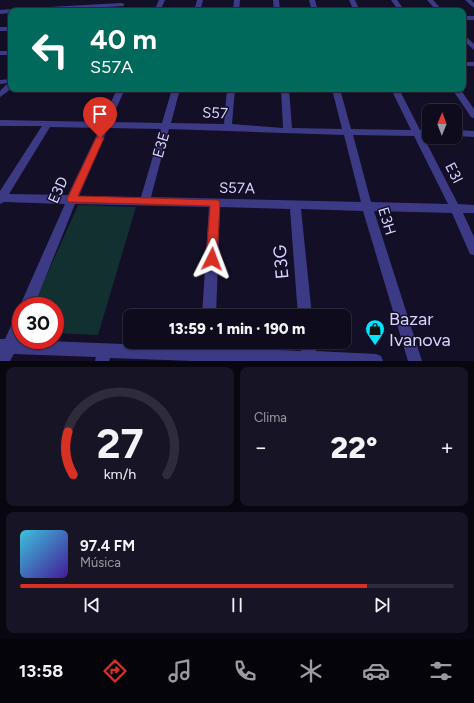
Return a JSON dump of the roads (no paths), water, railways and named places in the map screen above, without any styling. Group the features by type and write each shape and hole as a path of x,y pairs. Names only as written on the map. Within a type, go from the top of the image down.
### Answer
{"street":[{"path":"430,0 437,8"},
{"path":"468,0 474,6"},
{"path":"100,8 123,3"},
{"path":"466,39 474,48"},
{"path":"0,95 8,88"},
{"name":"E3D","path":"31,297 72,199 121,92"},
{"name":"E3E","path":"144,201 167,126 175,92"},
{"path":"228,127 231,92"},
{"path":"285,92 288,131"},
{"name":"E3H","path":"337,92 367,206 415,361"},
{"name":"E3I","path":"396,92 455,208 474,250"},
{"path":"458,92 474,115"},
{"name":"S57","path":"0,123 228,127 288,131 422,132"},
{"path":"0,198 47,125"},
{"path":"462,133 474,134"},
{"name":"S57A","path":"0,198 474,208"},
{"path":"209,309 215,203"},
{"name":"E3G","path":"295,204 304,309"},
{"path":"3,361 5,346 12,335"},
{"path":"5,346 103,355 207,353 376,361"},
{"path":"308,349 309,359"}],"place":[{"name":"Bazar Ivanova","path":"375,346"}]}
